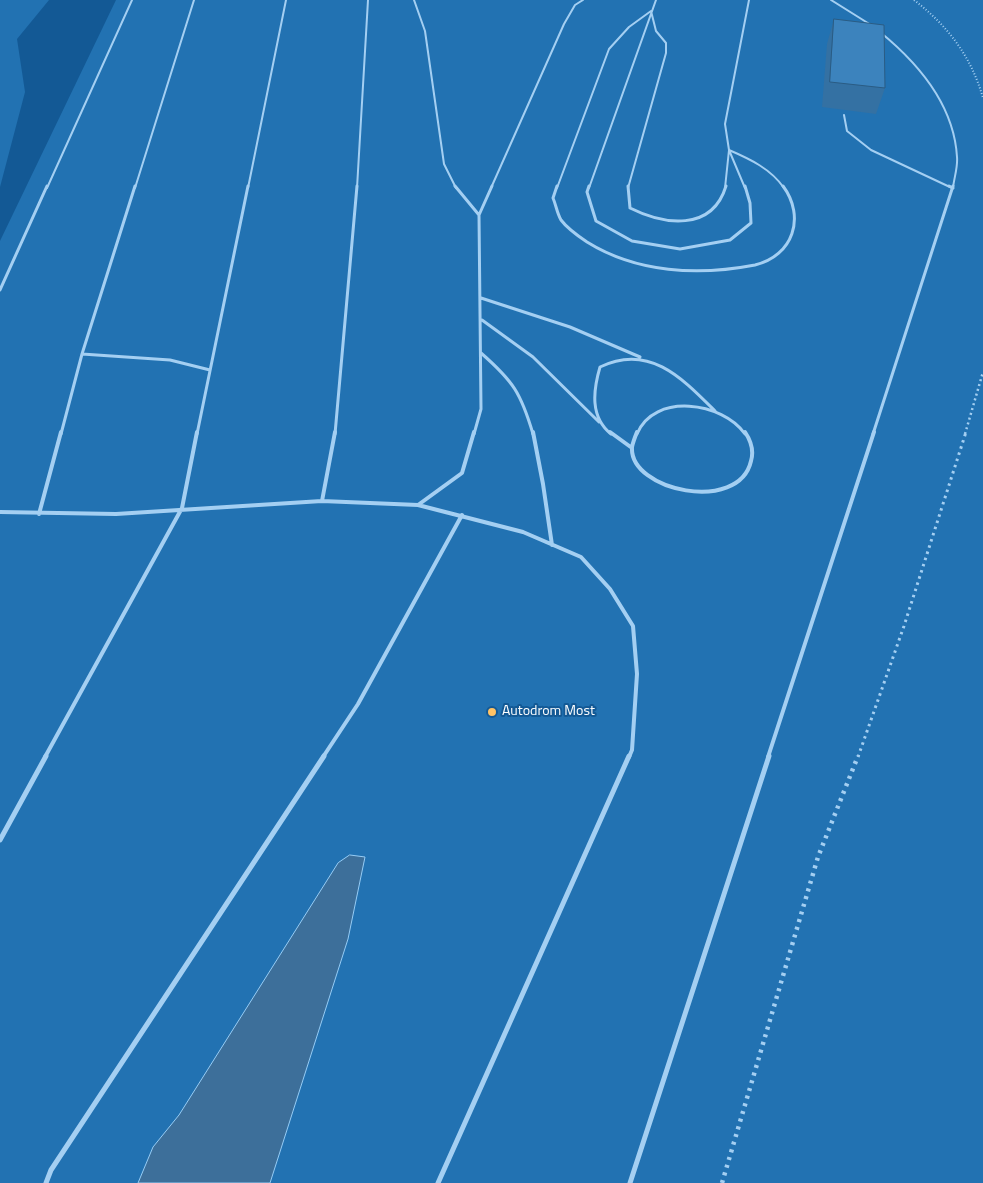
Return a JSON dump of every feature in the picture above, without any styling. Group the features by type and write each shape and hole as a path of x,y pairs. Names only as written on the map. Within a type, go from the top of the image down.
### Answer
{"lane":[{"path":"0,290 132,0"},
{"path":"39,514 82,354 194,0"},
{"path":"0,840 182,508 286,0"},
{"path":"322,501 335,435 355,229 368,0"},
{"path":"414,0 425,31 444,164 456,186 479,215"},
{"path":"418,505 462,473 481,409 479,215 564,24 575,5 583,0"},
{"path":"656,0 587,192 596,221 632,240 680,249 730,240 751,223 750,202 741,174 729,150"},
{"path":"651,11 656,31 666,43 666,54 628,187 630,208 646,218 671,222 694,221 708,214 723,196 729,150 725,124 749,0"},
{"path":"630,1183 953,188 957,157 948,120 928,79 898,46 868,23 831,0"},
{"path":"651,11 629,27 609,50 554,198 561,221 586,242 614,256 669,270 714,272 761,264 787,246 797,226 794,203 782,185 766,168 750,157 729,150"},
{"path":"844,115 847,131 871,150 953,188"},
{"path":"481,298 570,327 642,358 681,378 715,411 739,426 746,433 754,448 754,462 746,476 732,487 713,492 690,492 669,487 650,477 638,463 632,448 600,423 532,357 481,320"},
{"path":"481,353 512,382 526,413 543,482 552,545"},
{"path":"82,354 170,360 210,370"},
{"path":"600,423 595,402 595,382 600,367 617,359 642,358"},
{"path":"632,448 640,423 651,414 681,406 715,411"},
{"path":"0,512 116,514 182,508 322,501 418,505 523,532 581,557 610,589 633,626 638,674 632,750 438,1183"},
{"path":"46,1183 51,1170 358,704 462,515"}],"path":[{"path":"914,0 931,13 957,41 980,85 983,98"},
{"path":"722,1183 818,857 844,796 904,626 963,442 983,372"}],"shaded area":[{"path":"0,0 49,0 17,39 25,92 0,187"},
{"name":"Autodrom Most","path":"116,0 983,0 983,1183 0,1183 0,241"},
{"path":"350,855 365,857 348,939 270,1183 138,1183 153,1147 179,1115 338,863"}],"building":[{"path":"834,19 884,25 885,88 830,82"}],"place":[{"name":"Autodrom Most","path":"492,712"}]}
